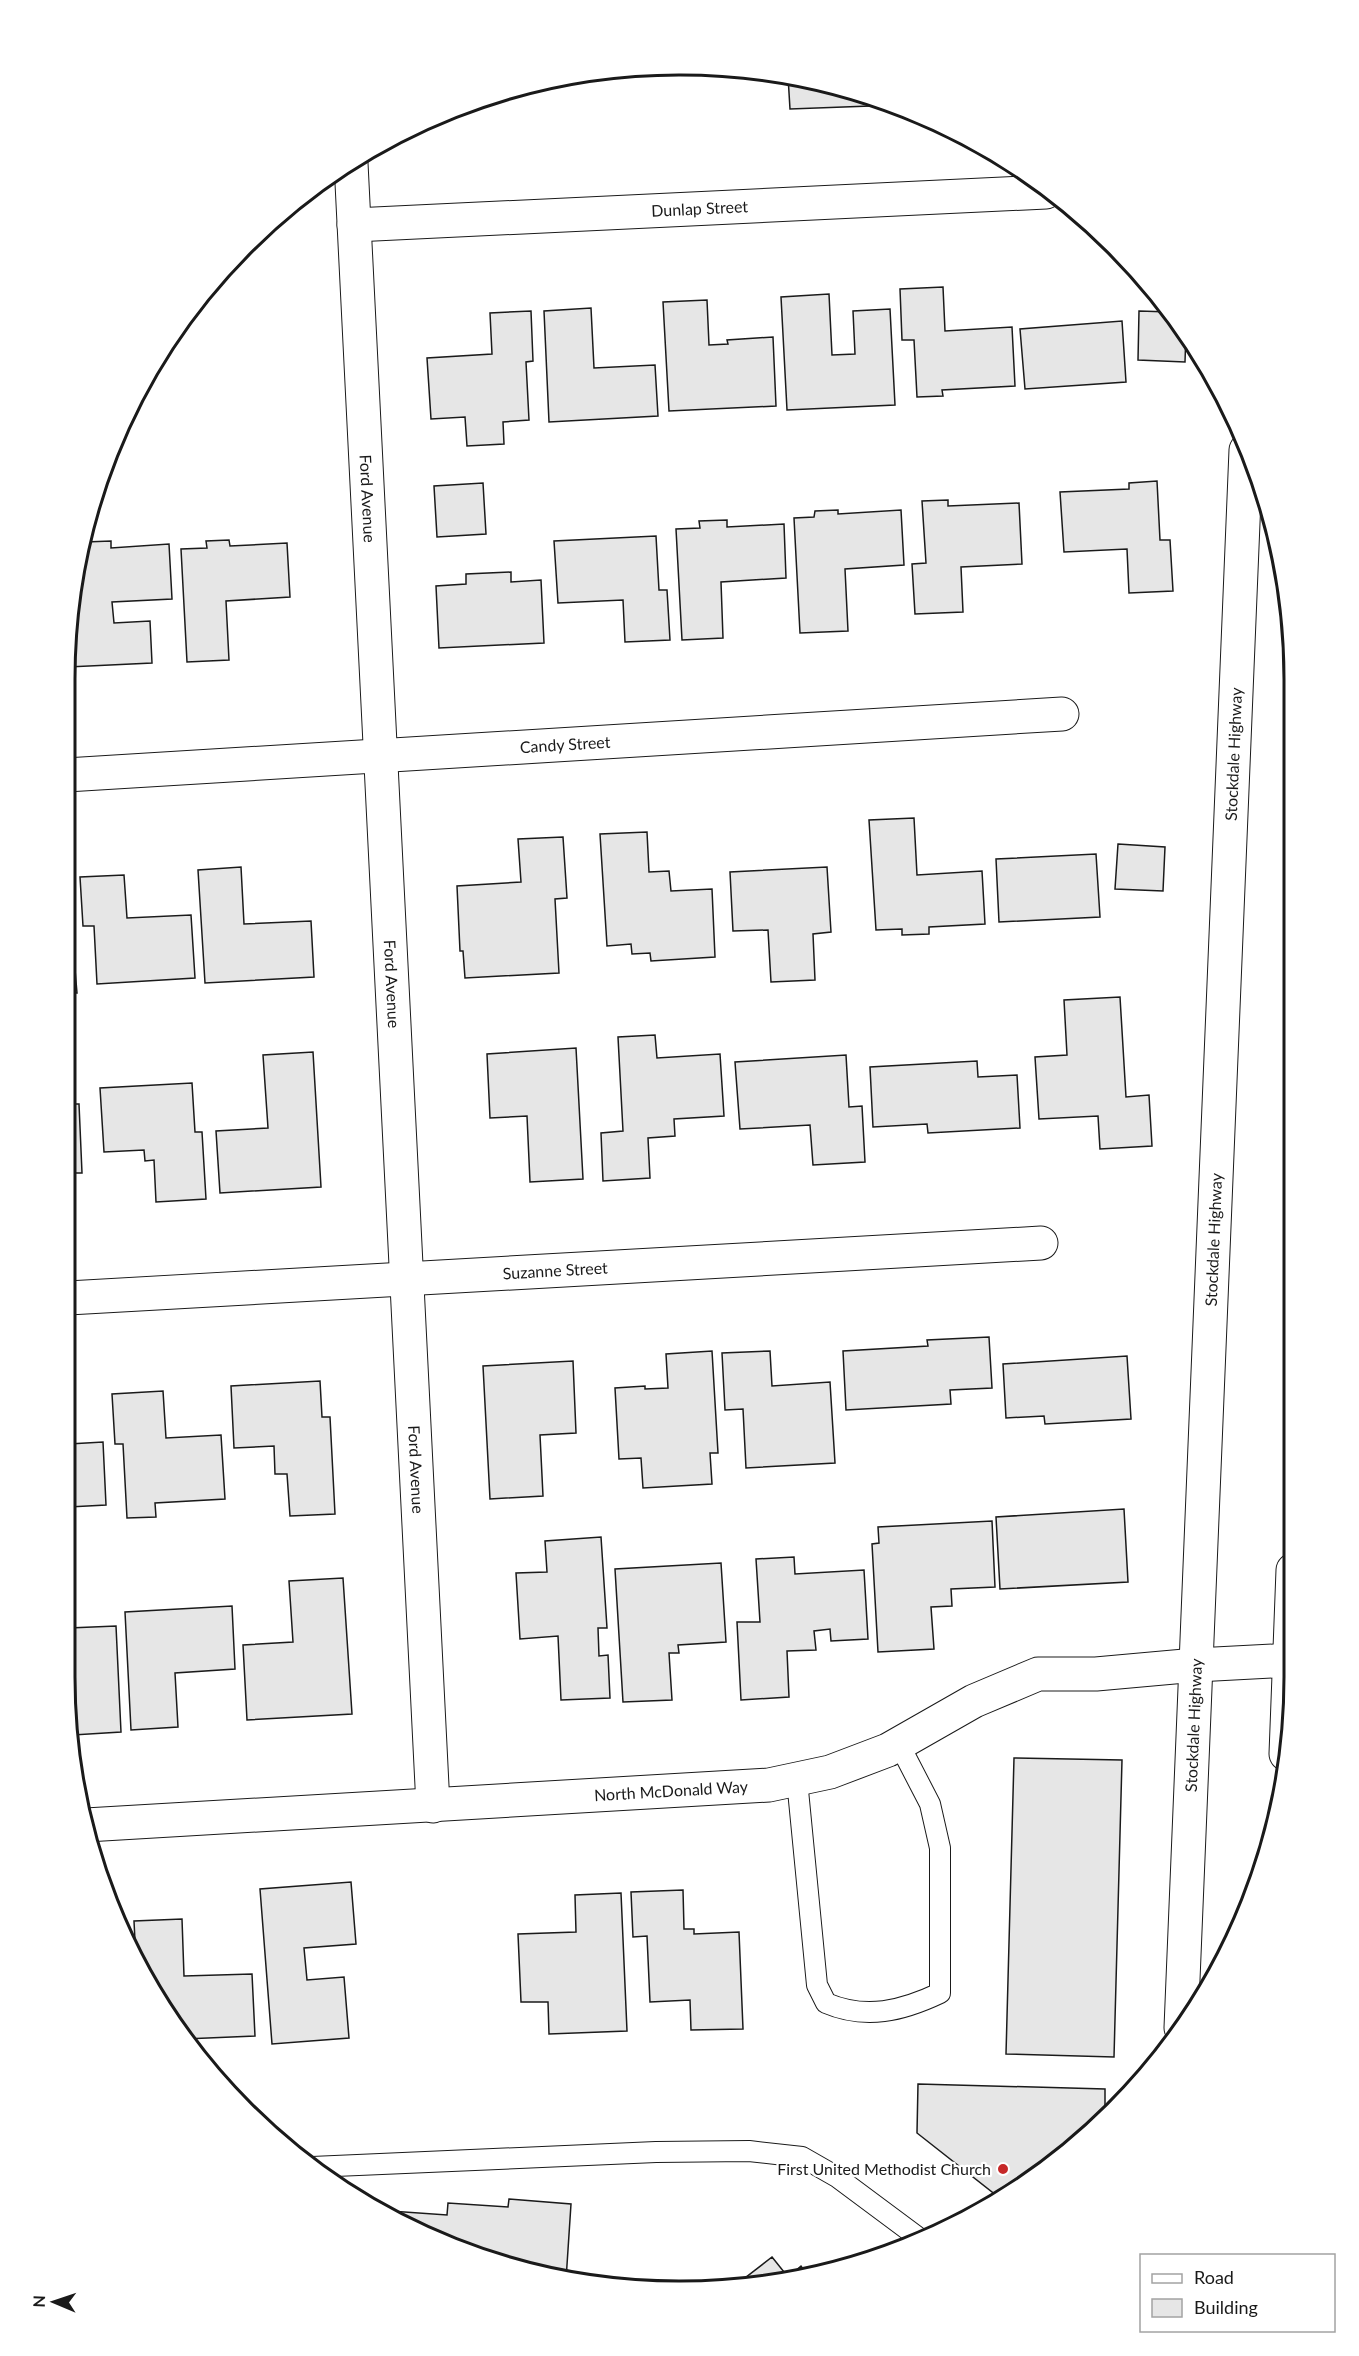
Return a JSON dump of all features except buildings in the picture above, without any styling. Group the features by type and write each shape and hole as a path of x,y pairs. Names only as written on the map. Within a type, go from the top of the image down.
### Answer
{"street":[{"name":"Ford Avenue","path":"351,172 433,1806"},
{"name":"Dunlap Street","path":"354,225 1036,192"},
{"name":"Stockdale Highway","path":"1181,2014 1245,467"},
{"name":"Candy Street","path":"75,774 1062,714"},
{"name":"Suzanne Street","path":"75,1298 1041,1243"},
{"name":"North McDonald Way","path":"94,1825 769,1785 830,1773 898,1744 974,1701 1038,1674 1096,1674 1234,1662 1284,1660"}],"lane":[{"path":"797,1780 817,1985 826,2003 842,2010 893,2012 915,2005 940,1994 940,1848 930,1804 898,1744"},
{"path":"326,2166 656,2151 749,2151 802,2157 837,2177 913,2234"}],"place":[{"name":"First United Methodist Church","path":"1003,2169"}]}
